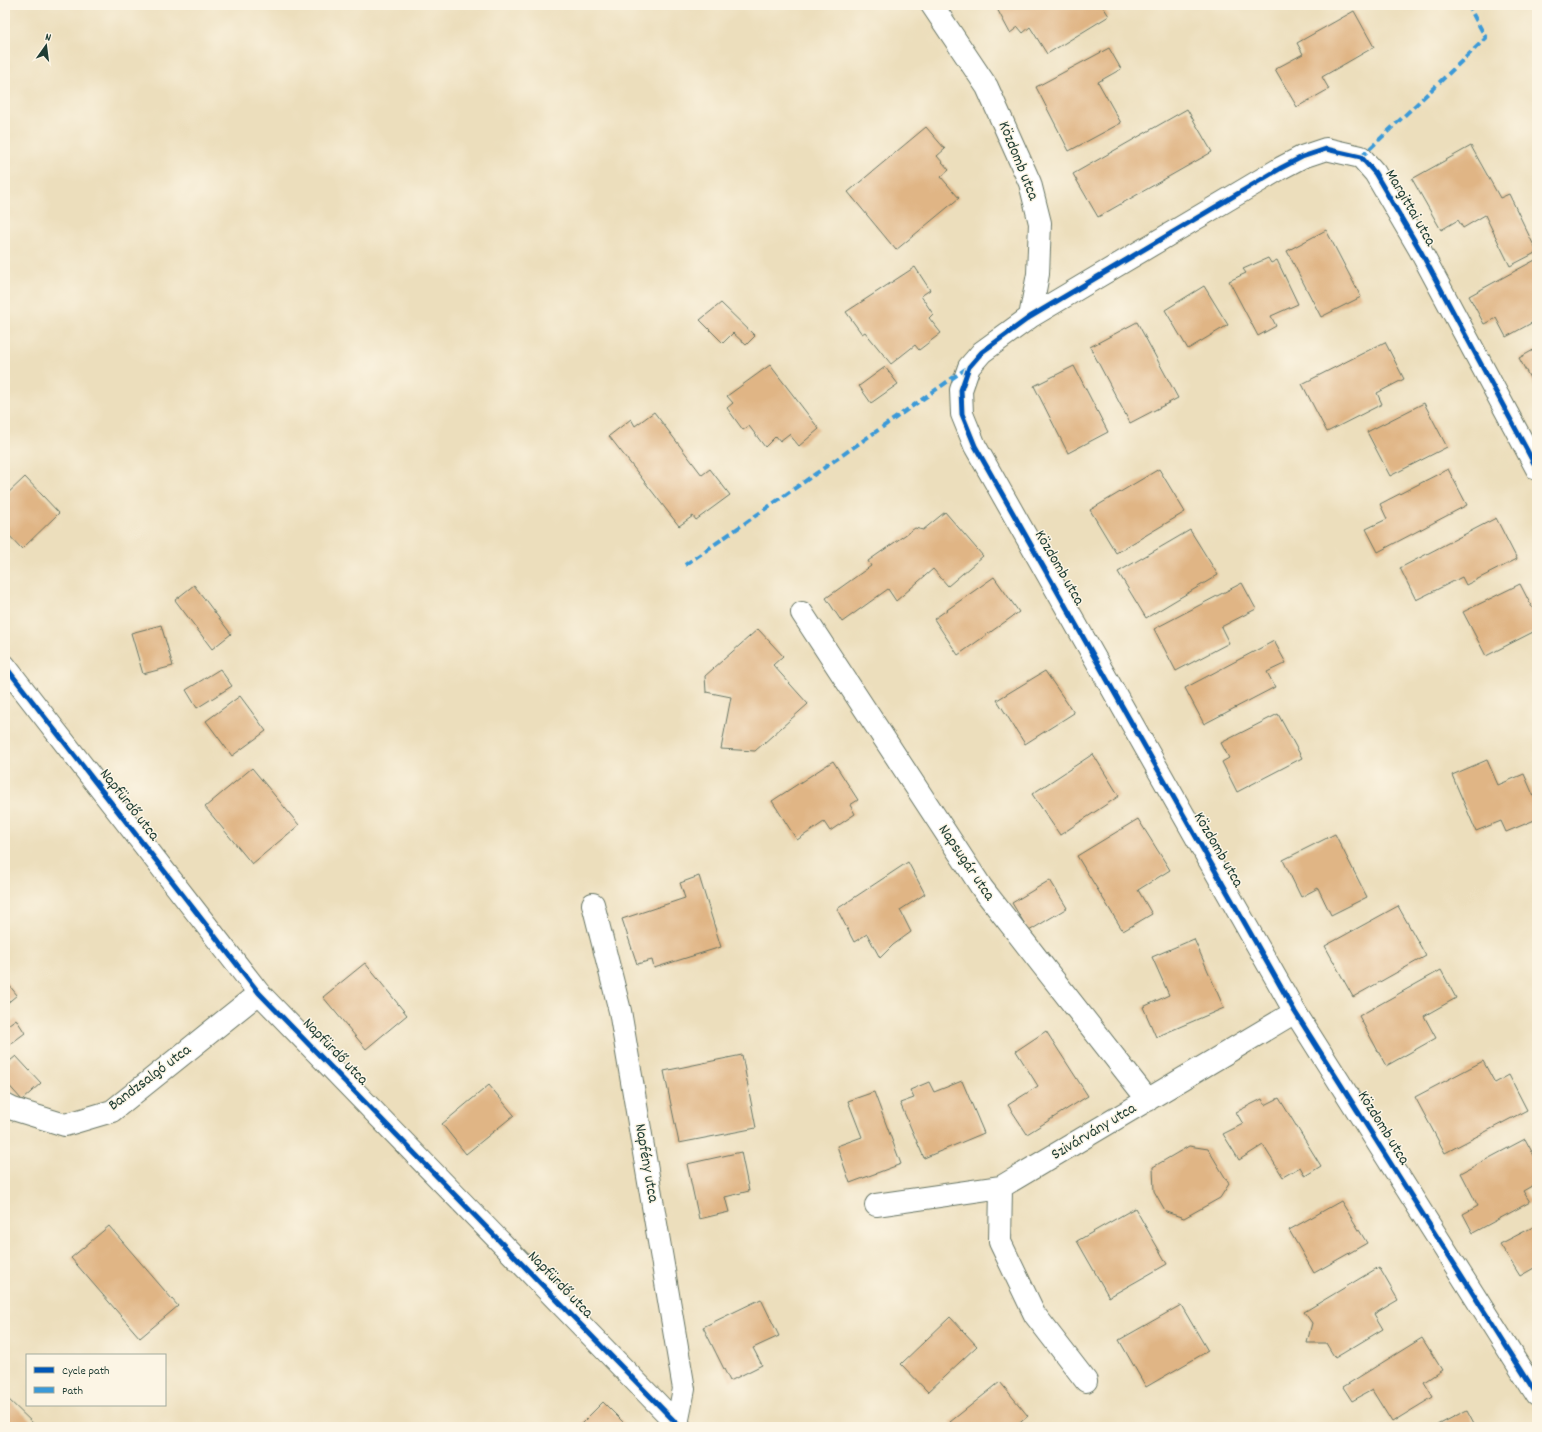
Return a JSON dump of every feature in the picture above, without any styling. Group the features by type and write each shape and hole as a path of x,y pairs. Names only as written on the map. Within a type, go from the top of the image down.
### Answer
{"street":[{"name":"Közdomb utca","path":"932,5 987,87 1030,183 1040,223 1038,274 1030,317 982,352 969,367 961,390 962,414 975,446 1296,1012 1537,1395"},
{"name":"Margittai utca","path":"1030,317 1302,157 1326,149 1361,157 1375,173 1420,250 1537,469"},
{"name":"Napsugár utca","path":"802,613 982,888 1148,1100"},
{"name":"Napfürdő utca","path":"5,666 259,993 679,1426"},
{"name":"Napfény utca","path":"593,904 620,1011 684,1390 679,1426"},
{"name":"Bandzsalgó utca","path":"5,1105 13,1109 65,1125 112,1111 259,993"},
{"name":"Szivárvány utca","path":"876,1205 1001,1187 1296,1012"},
{"path":"1001,1187 1000,1242 1034,1315 1086,1381"}],"building":[{"path":"995,5 1102,5 1109,16 1047,54 1030,27 1023,33 1018,27 1010,33"},
{"path":"1354,11 1374,47 1322,77 1329,89 1297,107 1275,69 1303,54 1297,43"},
{"path":"1109,48 1121,69 1098,82 1121,123 1069,151 1036,87"},
{"path":"1187,109 1212,152 1098,217 1073,174"},
{"path":"926,127 945,149 937,156 949,170 941,177 959,198 896,250 848,192"},
{"path":"1471,146 1500,198 1509,194 1537,252 1510,266 1485,215 1463,228 1458,220 1441,230 1412,179"},
{"path":"1326,230 1361,297 1321,317 1287,251"},
{"path":"1268,258 1271,263 1277,260 1298,304 1271,316 1276,326 1258,336 1229,281 1246,273 1243,269"},
{"path":"1537,259 1537,320 1506,337 1496,318 1484,324 1469,296"},
{"path":"915,267 930,290 921,296 933,314 929,318 941,333 919,350 915,345 891,364 865,332 862,334 846,312"},
{"path":"1204,286 1228,325 1188,349 1165,310"},
{"path":"721,303 755,336 746,345 733,333 723,343 700,320"},
{"path":"1137,322 1178,398 1130,423 1090,347"},
{"path":"1385,342 1404,379 1377,393 1382,404 1327,432 1302,384"},
{"path":"1537,348 1537,391 1519,358"},
{"path":"770,365 819,429 799,446 789,434 780,441 776,436 765,447 749,426 743,430 727,408 733,403 727,396"},
{"path":"1074,366 1108,432 1068,453 1034,386"},
{"path":"885,367 898,384 871,403 859,386"},
{"path":"1424,403 1447,447 1390,476 1367,432"},
{"path":"654,412 702,475 710,469 730,495 696,520 693,516 679,526 609,436 631,419 635,426"},
{"path":"1159,469 1185,512 1116,553 1090,510"},
{"path":"1448,469 1467,505 1378,552 1366,529 1387,519 1380,504"},
{"path":"25,477 59,513 22,549 5,531 5,496"},
{"path":"945,512 983,556 948,586 933,569 896,601 888,589 842,622 826,598 871,566 868,561 915,528 923,530"},
{"path":"1496,518 1517,559 1466,585 1462,577 1416,600 1400,568"},
{"path":"1190,530 1218,575 1146,618 1118,572"},
{"path":"994,577 1019,612 958,655 934,619"},
{"path":"1242,583 1256,609 1221,627 1229,643 1176,671 1154,629"},
{"path":"1520,584 1537,617 1537,630 1486,656 1463,612"},
{"path":"194,585 231,634 212,649 175,600"},
{"path":"161,625 173,666 143,674 131,633"},
{"path":"758,629 783,656 773,665 808,704 755,751 721,749 731,697 706,692 705,676"},
{"path":"1274,641 1286,663 1267,672 1275,687 1204,724 1185,688"},
{"path":"220,669 232,686 197,708 186,690"},
{"path":"1045,671 1074,713 1025,744 997,700"},
{"path":"240,696 266,731 232,756 206,721"},
{"path":"1278,714 1302,758 1237,792 1222,762 1229,758 1221,743"},
{"path":"1093,754 1119,796 1060,835 1032,794"},
{"path":"1487,760 1498,785 1524,774 1537,804 1537,819 1506,832 1501,821 1476,831 1452,775"},
{"path":"833,761 858,800 850,805 855,814 830,831 824,822 797,840 772,801"},
{"path":"252,768 299,825 252,864 205,807"},
{"path":"1138,819 1170,870 1138,890 1152,914 1123,931 1077,856"},
{"path":"1335,834 1367,897 1331,915 1318,888 1301,897 1283,860"},
{"path":"908,862 925,894 900,910 911,932 893,945 880,958 867,934 854,942 837,909"},
{"path":"699,876 721,947 654,968 652,960 637,964 622,919 685,898 680,883"},
{"path":"1050,880 1067,908 1029,931 1012,903"},
{"path":"1398,906 1426,956 1353,997 1325,946"},
{"path":"1194,939 1224,1008 1156,1037 1143,1007 1169,995 1152,957"},
{"path":"365,963 407,1015 366,1049 323,997"},
{"path":"1441,970 1456,998 1424,1016 1436,1038 1386,1066 1359,1016"},
{"path":"5,980 17,995 5,1005"},
{"path":"16,1019 25,1033 5,1048 5,1027"},
{"path":"1046,1031 1088,1096 1027,1134 1008,1105 1038,1086 1016,1051"},
{"path":"742,1055 756,1128 679,1143 664,1071"},
{"path":"16,1056 41,1083 22,1100 5,1081 5,1065"},
{"path":"1483,1061 1495,1083 1509,1075 1527,1110 1445,1153 1415,1097"},
{"path":"962,1081 984,1133 924,1158 900,1103 914,1098 910,1090 929,1082 934,1092"},
{"path":"489,1085 514,1115 466,1154 442,1124"},
{"path":"874,1092 901,1164 850,1183 837,1146 862,1137 848,1101"},
{"path":"1279,1098 1321,1166 1305,1176 1300,1167 1283,1177 1263,1145 1239,1160 1223,1134 1243,1124 1236,1112 1262,1099 1265,1105"},
{"path":"1525,1139 1537,1161 1537,1183 1523,1191 1530,1202 1473,1233 1463,1214 1478,1206 1461,1173"},
{"path":"1189,1146 1208,1149 1229,1184 1220,1198 1184,1218 1166,1212 1154,1191 1153,1167"},
{"path":"741,1152 749,1191 725,1197 729,1212 699,1219 687,1164"},
{"path":"1341,1201 1367,1243 1314,1273 1289,1230"},
{"path":"1135,1208 1167,1264 1109,1297 1077,1241"},
{"path":"1537,1225 1537,1274 1534,1268 1520,1276 1500,1244"},
{"path":"109,1226 178,1306 140,1338 71,1258"},
{"path":"1379,1267 1398,1300 1374,1314 1383,1329 1335,1358 1326,1343 1307,1343 1312,1323 1304,1312"},
{"path":"761,1299 779,1336 753,1348 762,1365 730,1381 703,1327"},
{"path":"1181,1305 1208,1351 1146,1387 1119,1340"},
{"path":"950,1317 977,1346 928,1392 901,1364"},
{"path":"1422,1338 1442,1370 1424,1382 1433,1397 1392,1422 1372,1390 1352,1401 1343,1387"},
{"path":"1000,1382 1028,1416 1015,1427 954,1427 950,1422"},
{"path":"5,1396 37,1427 5,1427"},
{"path":"603,1402 628,1427 578,1427"},
{"path":"1467,1410 1476,1427 1439,1427 1438,1425"}],"marked path":[{"path":"1361,157 1486,38 1468,5"},
{"path":"685,565 967,368"}],"cycle path":[{"path":"1537,469 1420,250 1375,173 1361,157 1326,149 1302,157 1281,168 1030,317 982,352 969,367 961,390 962,414 975,446 1295,1012 1537,1395"},
{"path":"5,666 259,993 680,1427"}]}
